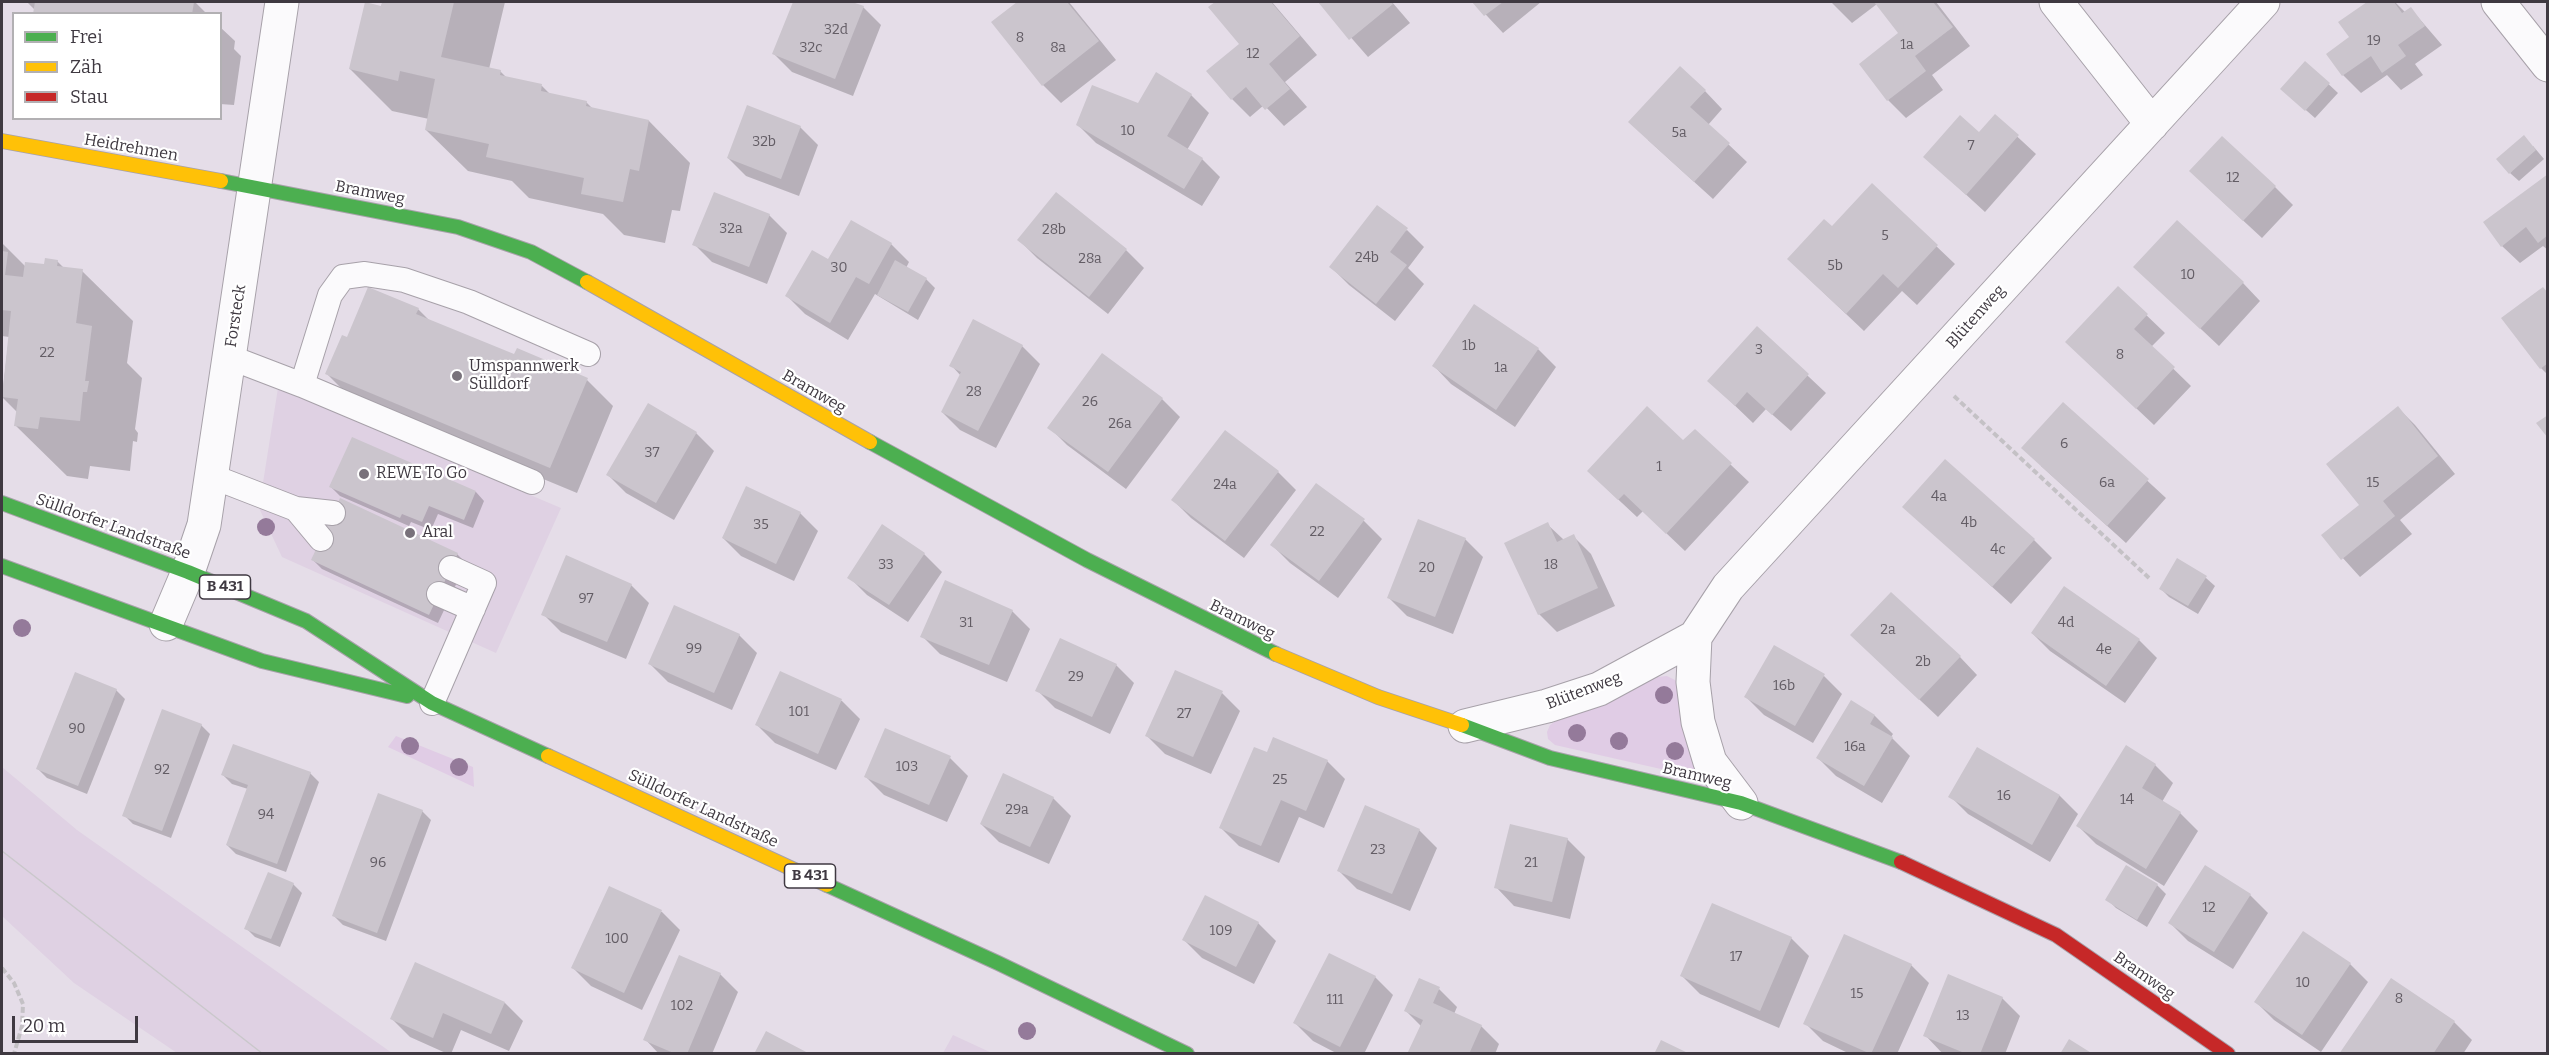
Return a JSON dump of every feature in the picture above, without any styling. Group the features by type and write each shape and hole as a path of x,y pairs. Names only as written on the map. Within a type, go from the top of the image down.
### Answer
{"street":[{"name":"Forsteck","path":"166,624 188,572 204,525 282,2"},
{"path":"2056,2 2152,124"},
{"name":"Blütenweg","path":"1465,726 1547,706 1599,689 1695,637 1728,587 2263,2"},
{"path":"2498,2 2547,65"},
{"name":"Heidrehmen","path":"2,141 255,187"},
{"name":"Bramweg","path":"255,187 458,227 531,252 631,306 847,430 1087,560 1255,645 1378,697 1550,758 1741,804 1902,862 2056,935 2228,1053"},
{"name":"Sülldorfer Landstraße","path":"2,503 188,572 306,621 432,703 998,963 1187,1053"},
{"name":"Sülldorfer Landstraße","path":"2,566 166,624 262,661 432,703"},
{"path":"1695,637 1693,682 1698,722 1710,762 1741,804"}],"lane":[{"path":"302,385 330,295 343,277 365,274 404,280 469,302 588,354"},
{"path":"230,357 532,482"},
{"path":"212,476 296,509 333,513"},
{"path":"296,509 321,539"},
{"path":"432,703 484,583 451,568"},
{"path":"439,594 473,609"}],"path":[{"path":"1927,371 2149,578"},
{"path":"2,968 14,983 23,1004 22,1026 14,1053"}],"shaded area":[{"name":"Aral","path":"278,388 561,508 496,653 282,557 259,508"},
{"path":"1667,676 1675,680 1680,688 1696,766 1693,772 1683,774 1555,745 1548,739 1547,732 1550,725 1557,720 1606,702 1657,677"},
{"path":"396,736 473,767 474,787 388,747"},
{"path":"2,767 77,830 392,1053 177,1053 74,983 2,916"},
{"path":"953,1035 992,1053 943,1053"}],"building":[{"path":"35,2 194,2 192,12 33,12"},
{"path":"365,2 381,6 382,2 454,2 441,57 501,70 500,75 542,84 541,91 587,101 586,106 649,120 639,171 630,169 623,202 581,194 584,178 486,157 489,144 425,130 435,79 400,71 398,81 349,69"},
{"path":"793,2 852,2 864,6 835,79 772,54"},
{"path":"1017,2 1067,2 1099,41 1042,86 991,22"},
{"path":"1215,2 1271,2 1300,36 1269,64 1290,89 1265,110 1246,87 1231,100 1206,71 1239,44 1208,7"},
{"path":"1318,2 1391,2 1393,4 1349,40"},
{"path":"1472,2 1503,2 1484,16"},
{"path":"1874,2 1933,2 1953,27 1915,56 1926,71 1887,101 1859,64 1898,33"},
{"path":"2367,2 2394,2 2402,13 2411,7 2425,26 2398,45 2406,56 2382,73 2371,56 2342,76 2326,54 2349,37 2338,22"},
{"path":"2305,61 2330,83 2305,111 2280,89"},
{"path":"1680,66 1706,90 1690,107 1730,143 1694,182 1628,122"},
{"path":"1156,72 1192,94 1167,136 1203,158 1184,189 1076,125 1092,85 1138,103"},
{"path":"747,105 801,126 781,179 727,158"},
{"path":"1995,114 2019,135 1966,195 1923,157 1960,115 1979,132"},
{"path":"2524,135 2536,150 2509,174 2496,159"},
{"path":"2222,136 2276,186 2243,221 2189,171"},
{"path":"2548,174 2548,235 2538,243 2526,227 2501,247 2483,222"},
{"path":"1872,183 1938,245 1898,288 1883,274 1846,314 1787,259 1824,219 1832,226"},
{"path":"714,192 770,214 749,267 692,245"},
{"path":"1056,192 1127,249 1089,297 1017,240"},
{"path":"1377,205 1408,228 1390,252 1407,265 1376,304 1329,267"},
{"path":"851,220 892,243 869,284 856,277 830,323 785,296 812,250 828,259"},
{"path":"2177,220 2244,282 2200,329 2133,267"},
{"path":"2,251 8,252 5,275 23,277 25,262 44,264 45,258 58,260 57,266 83,269 76,323 92,326 85,381 89,381 87,392 83,392 80,421 40,417 38,429 14,426 18,399 2,397 11,311 2,310"},
{"path":"895,260 927,278 908,312 877,295"},
{"path":"2118,286 2148,314 2134,329 2175,367 2136,409 2065,342"},
{"name":"Umspannwerk Sülldorf","path":"368,287 419,308 416,314 514,354 517,348 588,378 550,468 325,374 342,335 347,337"},
{"path":"2543,287 2548,293 2548,363 2540,369 2501,318"},
{"path":"1474,304 1539,348 1496,410 1432,366"},
{"path":"973,319 1023,345 978,431 941,412 961,372 949,366"},
{"path":"1757,326 1809,374 1772,415 1747,392 1735,406 1707,381"},
{"path":"1102,353 1163,398 1108,472 1047,428"},
{"path":"2063,402 2149,479 2107,526 2021,448"},
{"path":"648,403 697,432 656,503 606,475"},
{"path":"1647,406 1683,440 1695,429 1732,463 1666,534 1624,494 1618,500 1587,471"},
{"path":"2398,406 2438,456 2383,501 2395,516 2341,560 2321,535 2359,505 2326,464"},
{"path":"2548,415 2548,438 2536,423"},
{"path":"1225,430 1279,471 1225,541 1171,500"},
{"path":"352,437 476,491 464,520 429,506 422,522 402,514 400,518 329,487"},
{"path":"1945,459 2035,539 1992,587 1902,507"},
{"path":"1316,483 1365,519 1319,581 1270,545"},
{"path":"746,486 801,512 776,564 722,538"},
{"path":"340,498 458,553 429,615 311,560"},
{"path":"1418,519 1466,538 1435,617 1387,598"},
{"path":"1548,522 1557,542 1574,534 1598,588 1538,615 1504,543"},
{"path":"882,524 925,553 889,605 847,578"},
{"path":"566,555 632,584 607,642 541,615"},
{"path":"2177,558 2207,576 2188,606 2159,589"},
{"path":"945,580 1013,610 989,665 920,637"},
{"path":"2064,586 2140,639 2106,686 2031,633"},
{"path":"1891,592 1961,656 1919,700 1850,635"},
{"path":"674,605 740,634 714,693 648,664"},
{"path":"1060,638 1117,664 1092,717 1035,691"},
{"path":"1774,645 1825,674 1795,726 1744,697"},
{"path":"1175,670 1223,691 1193,757 1145,736"},
{"path":"780,671 842,699 818,754 755,725"},
{"path":"75,672 117,689 78,786 36,769"},
{"path":"1851,700 1875,715 1870,724 1893,737 1864,786 1816,758"},
{"path":"162,709 202,724 162,831 122,816"},
{"path":"885,728 951,756 929,805 864,777"},
{"path":"1273,737 1328,760 1306,811 1281,800 1261,846 1219,828 1254,747 1267,752"},
{"path":"233,744 311,772 277,864 226,845 248,785 221,775"},
{"path":"2126,745 2156,764 2142,788 2181,812 2146,869 2076,826"},
{"path":"1977,747 2060,795 2032,845 1948,797"},
{"path":"1003,773 1054,797 1030,847 980,824"},
{"path":"378,793 423,810 377,933 332,916"},
{"path":"1365,805 1420,829 1392,894 1337,871"},
{"path":"1510,824 1568,838 1552,902 1494,888"},
{"path":"2126,865 2158,884 2137,920 2105,900"},
{"path":"2205,865 2251,894 2214,952 2168,923"},
{"path":"268,872 294,883 271,939 244,929"},
{"path":"609,886 662,910 624,993 571,968"},
{"path":"1205,895 1259,922 1236,967 1182,940"},
{"path":"1712,903 1792,937 1760,1011 1680,976"},
{"path":"2303,931 2351,963 2302,1035 2254,1002"},
{"path":"1844,934 1912,964 1871,1054 1803,1024"},
{"path":"1329,953 1376,976 1340,1047 1293,1023"},
{"path":"679,955 721,973 687,1054 676,1054 643,1040"},
{"path":"415,962 505,1002 491,1034 443,1013 433,1038 390,1019"},
{"path":"1948,974 2003,997 1980,1054 1967,1054 1923,1036"},
{"path":"1419,978 1440,987 1433,1003 1482,1025 1469,1054 1407,1054 1423,1020 1404,1011"},
{"path":"2391,978 2455,1021 2433,1054 2339,1054"},
{"path":"766,1031 810,1054 754,1054"},
{"path":"2069,1039 2093,1054 2060,1054"},
{"path":"1661,1040 1690,1054 1654,1054"}],"tram line":[{"path":"2,851 263,1054"}],"traffic: fast":[{"path":"221,181 458,227 531,252 587,282"},
{"path":"870,442 1087,560 1276,654"},
{"path":"2,503 188,572 306,621 432,703 548,756"},
{"path":"2,566 262,661 407,696"},
{"path":"1462,725 1550,758 1741,803 1901,862"},
{"path":"827,885 998,963 1187,1054"}],"traffic: slow":[{"path":"2,141 221,181"},
{"path":"587,282 870,442"},
{"path":"1276,654 1378,697 1462,725"},
{"path":"548,756 827,885"}],"traffic: jam":[{"path":"1901,862 2056,935 2228,1054"}],"place":[{"name":"Umspannwerk Sülldorf","path":"457,376"},
{"name":"REWE To Go","path":"364,474"},
{"name":"Aral","path":"410,533"}]}
